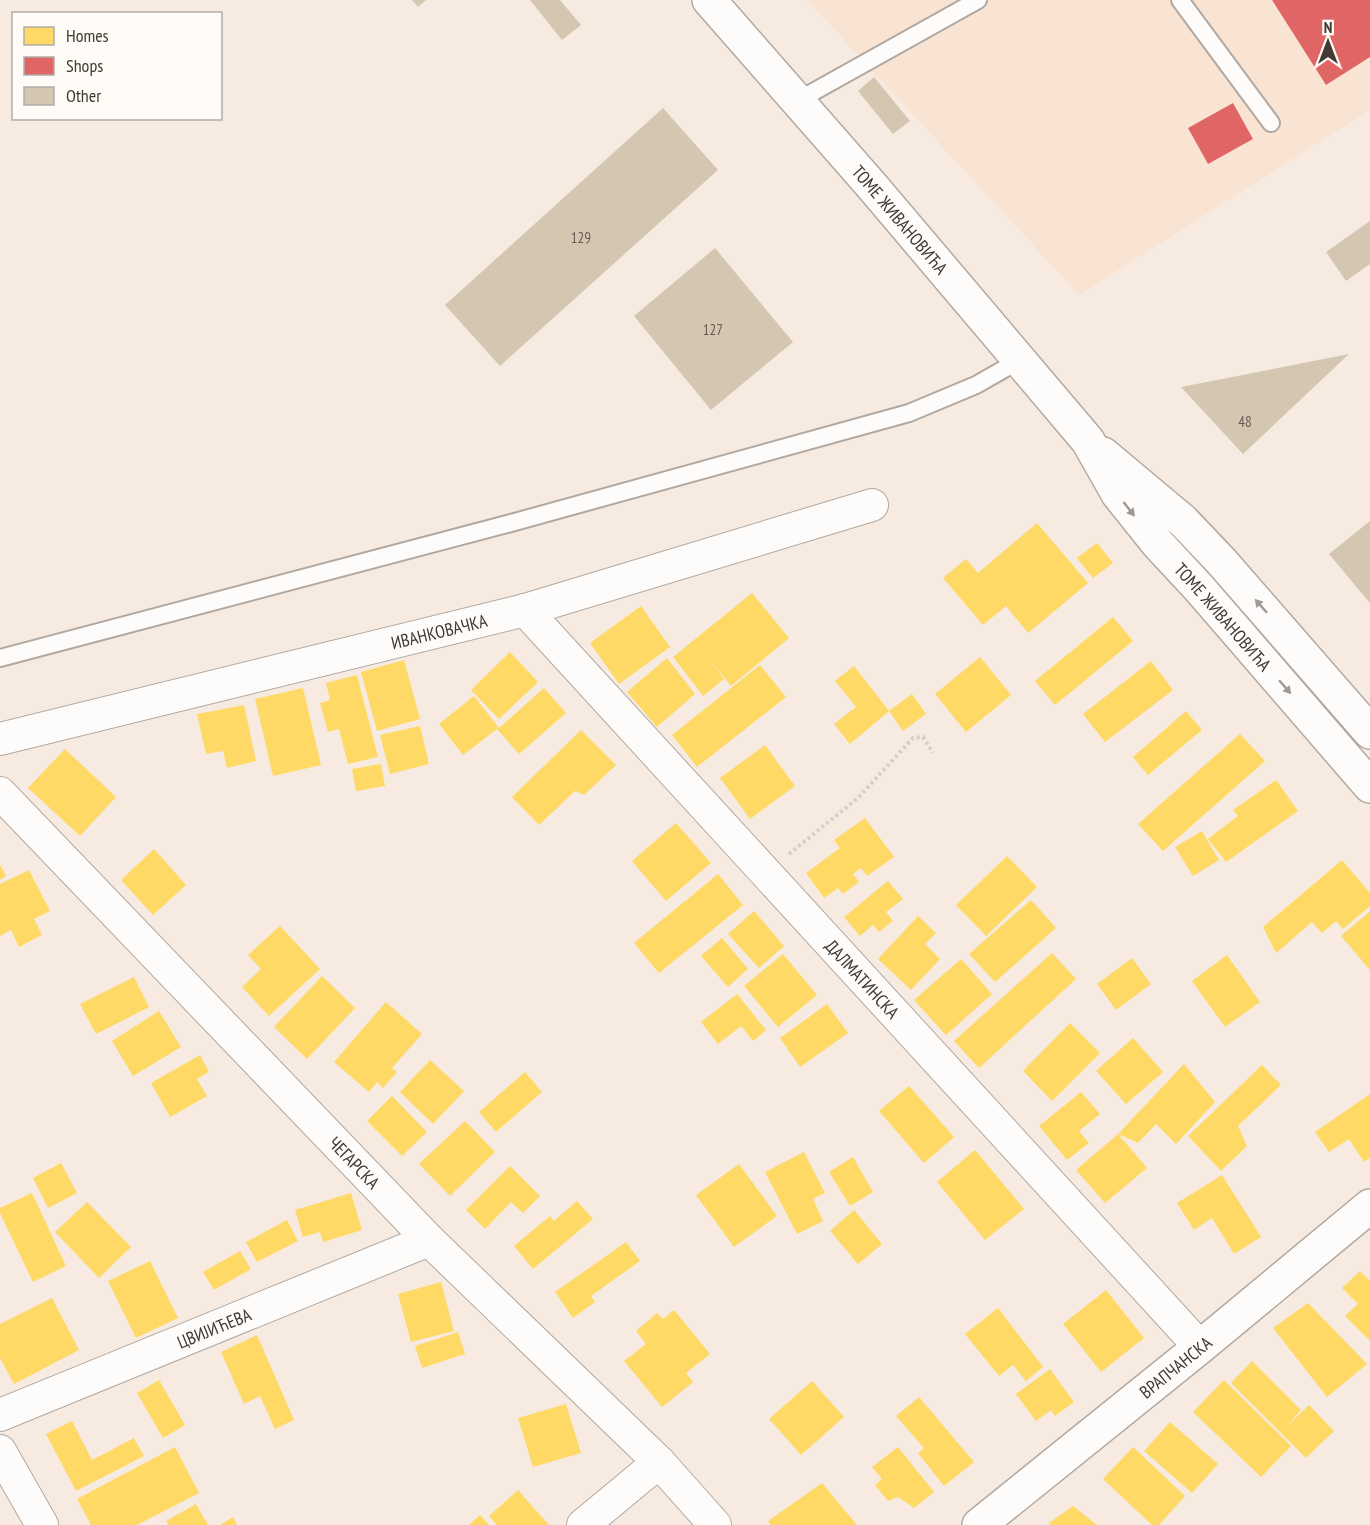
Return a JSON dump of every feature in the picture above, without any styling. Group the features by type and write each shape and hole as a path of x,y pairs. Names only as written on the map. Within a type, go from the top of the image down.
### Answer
{"main road":[{"name":"ТОМЕ ЖИВАНОВИЋА","path":"709,0 1088,441 1182,520 1222,562 1370,732"},
{"name":"ТОМЕ ЖИВАНОВИЋА","path":"1088,441 1118,494 1158,544 1370,786"},
{"name":"ВРАПЧАНСКА","path":"979,1525 1370,1206"}],"street":[{"name":"ИВАНКОВАЧКА","path":"0,739 525,610 872,505"},
{"name":"ДАЛМАТИНСКА","path":"525,610 1200,1347"},
{"name":"ЧЕГАРСКА","path":"0,793 429,1240 659,1462 715,1525"},
{"name":"ЦВИЈИЋЕВА","path":"0,1415 429,1240"},
{"path":"0,1451 42,1525"},
{"path":"583,1525 659,1462"}],"lane":[{"path":"797,101 978,0"},
{"path":"1180,0 1271,123"},
{"path":"0,658 511,523 909,412 976,385 1020,360"}],"path":[{"path":"765,873 858,798 913,738 923,736 933,753"}],"shaded area":[{"path":"807,0 1370,0 1370,110 1079,295"}],"building: Homes":[{"path":"1037,523 1088,583 1028,633 1006,606 983,625 943,578 966,559 978,573"},
{"path":"1097,543 1113,563 1093,578 1077,558"},
{"path":"752,593 789,638 731,686 711,661 724,679 703,696 673,657"},
{"path":"641,606 670,647 619,684 590,643"},
{"path":"1113,617 1133,641 1055,705 1035,681"},
{"path":"510,652 538,682 499,719 471,690"},
{"path":"980,657 1011,695 966,732 935,694"},
{"path":"667,658 695,694 657,727 627,692"},
{"path":"404,660 420,719 377,731 361,672"},
{"path":"1151,661 1173,690 1105,742 1083,714"},
{"path":"760,665 786,697 697,767 672,735"},
{"path":"854,666 889,711 850,744 834,724 856,707 835,681"},
{"path":"357,675 378,757 348,764 339,729 328,732 320,703 330,700 326,683"},
{"path":"303,688 321,765 273,776 255,699"},
{"path":"544,688 566,713 519,754 497,729 463,755 439,724 474,696 499,728"},
{"path":"912,694 926,714 903,731 889,711"},
{"path":"244,705 256,761 227,768 223,751 206,754 197,714"},
{"path":"1186,711 1202,730 1148,775 1133,757"},
{"path":"420,726 429,764 390,774 380,735"},
{"path":"581,730 616,765 584,795 575,791 539,825 512,797"},
{"path":"1240,734 1265,761 1163,851 1138,824"},
{"path":"765,745 795,786 750,819 720,778"},
{"path":"65,749 116,797 80,836 28,788"},
{"path":"381,764 385,786 356,791 352,769"},
{"path":"1276,780 1298,811 1226,862 1208,839 1238,816 1233,810"},
{"path":"865,818 894,857 867,876 861,868 853,874 859,882 843,894 838,888 824,898 806,873 840,848 834,840"},
{"path":"676,823 711,863 666,901 632,861"},
{"path":"1202,831 1219,860 1193,876 1175,847"},
{"path":"154,849 186,885 153,915 121,880"},
{"path":"1007,856 1037,887 986,936 956,905"},
{"path":"1342,860 1370,893 1370,906 1343,929 1336,921 1322,933 1312,922 1276,953 1263,927"},
{"path":"0,865 6,876 0,880"},
{"path":"29,870 50,911 34,919 42,935 19,947 11,930 0,936 0,884"},
{"path":"718,874 743,905 659,973 634,943"},
{"path":"888,881 903,899 886,912 893,921 879,932 873,925 860,936 844,917"},
{"path":"1031,900 1056,928 995,982 969,954"},
{"path":"754,911 784,946 759,968 728,934"},
{"path":"1370,911 1370,970 1341,936"},
{"path":"918,916 936,933 925,944 940,959 911,990 878,959"},
{"path":"280,926 320,969 269,1016 242,987 261,969 248,955"},
{"path":"722,938 748,969 728,987 701,956"},
{"path":"1052,953 1076,979 979,1068 954,1041"},
{"path":"783,954 817,995 778,1027 744,986"},
{"path":"1227,955 1260,1002 1225,1027 1192,981"},
{"path":"1132,958 1151,984 1116,1010 1097,984"},
{"path":"961,959 992,994 946,1035 914,1000"},
{"path":"322,976 355,1008 307,1059 274,1027"},
{"path":"134,977 149,1007 96,1034 80,1004"},
{"path":"737,994 766,1030 753,1041 741,1026 718,1044 701,1022"},
{"path":"386,1002 422,1034 392,1068 397,1072 383,1088 377,1082 369,1092 334,1062"},
{"path":"827,1004 848,1033 800,1067 780,1038"},
{"path":"159,1011 181,1047 133,1076 112,1041"},
{"path":"1070,1023 1100,1053 1052,1101 1023,1071"},
{"path":"1133,1038 1163,1072 1126,1104 1096,1071"},
{"path":"200,1055 209,1072 197,1079 207,1096 170,1117 151,1083"},
{"path":"430,1060 464,1091 433,1124 400,1092"},
{"path":"1184,1064 1215,1102 1176,1144 1156,1124 1138,1143 1118,1134"},
{"path":"1262,1065 1281,1085 1238,1126 1247,1146 1221,1171 1188,1136"},
{"path":"525,1072 542,1092 496,1132 479,1112"},
{"path":"909,1086 954,1137 924,1163 879,1111"},
{"path":"1081,1092 1100,1114 1079,1131 1089,1143 1067,1160 1039,1126"},
{"path":"1370,1094 1370,1158 1364,1162 1349,1139 1329,1152 1315,1132"},
{"path":"392,1096 427,1132 402,1156 367,1121"},
{"path":"465,1121 495,1152 450,1196 419,1164"},
{"path":"1118,1134 1147,1168 1105,1203 1076,1170"},
{"path":"975,1150 1024,1209 985,1240 937,1182"},
{"path":"804,1152 825,1193 813,1199 823,1221 797,1234 765,1172"},
{"path":"853,1157 873,1192 850,1206 829,1172"},
{"path":"61,1163 77,1193 48,1208 33,1178"},
{"path":"739,1164 777,1216 734,1247 696,1195"},
{"path":"510,1166 540,1196 523,1213 511,1202 485,1229 466,1210"},
{"path":"1222,1175 1261,1237 1234,1254 1212,1218 1194,1230 1177,1203"},
{"path":"32,1193 66,1266 33,1282 0,1213 0,1208"},
{"path":"351,1193 362,1230 323,1242 320,1232 303,1237 295,1210"},
{"path":"577,1201 593,1219 533,1269 514,1246 550,1216 554,1221"},
{"path":"87,1202 131,1247 99,1278 55,1232"},
{"path":"854,1210 882,1244 858,1264 830,1231"},
{"path":"287,1220 298,1241 257,1262 246,1242"},
{"path":"626,1242 640,1261 591,1296 595,1302 573,1318 555,1292"},
{"path":"240,1251 251,1269 214,1290 203,1272"},
{"path":"150,1261 178,1318 136,1338 108,1281"},
{"path":"1360,1271 1370,1281 1370,1341 1345,1316 1358,1304 1342,1288"},
{"path":"441,1282 454,1331 411,1342 398,1294"},
{"path":"1106,1290 1144,1338 1101,1372 1063,1324"},
{"path":"52,1298 79,1350 14,1384 0,1358 0,1324"},
{"path":"1308,1303 1367,1364 1327,1397 1273,1328"},
{"path":"998,1308 1043,1367 1026,1381 1013,1365 999,1376 965,1334"},
{"path":"674,1310 710,1354 686,1373 693,1382 662,1407 624,1361 646,1344 636,1331 657,1313 663,1319"},
{"path":"458,1332 465,1354 422,1368 415,1346"},
{"path":"257,1335 294,1420 275,1429 260,1396 244,1404 221,1352"},
{"path":"1252,1361 1301,1410 1286,1427 1309,1405 1334,1431 1306,1458 1231,1383"},
{"path":"1050,1369 1074,1402 1055,1416 1051,1410 1036,1421 1016,1394"},
{"path":"159,1380 185,1425 163,1438 137,1393"},
{"path":"1224,1380 1291,1446 1261,1477 1193,1412"},
{"path":"812,1381 844,1417 801,1455 769,1419"},
{"path":"919,1397 974,1462 944,1486 918,1453 924,1448 896,1416"},
{"path":"566,1404 581,1453 533,1467 518,1418"},
{"path":"72,1421 92,1460 134,1438 144,1456 76,1491 46,1434"},
{"path":"1170,1422 1218,1464 1192,1493 1144,1451"},
{"path":"175,1447 199,1493 137,1525 91,1525 77,1499"},
{"path":"898,1447 934,1492 914,1508 898,1497 888,1501 875,1485 882,1479 872,1467"},
{"path":"1133,1447 1185,1496 1159,1525 1152,1525 1103,1479"},
{"path":"822,1483 857,1525 771,1525 768,1521"},
{"path":"518,1490 549,1525 497,1525 489,1516"},
{"path":"196,1504 208,1525 169,1525 166,1521"},
{"path":"1073,1506 1097,1525 1051,1525 1049,1523"},
{"path":"480,1515 489,1525 469,1525"},
{"path":"233,1517 237,1525 220,1525"}],"building: Shops":[{"path":"1272,0 1370,0 1370,57 1326,85"},
{"path":"1233,103 1253,139 1208,164 1188,128"}],"building: Other":[{"path":"412,0 426,0 418,7"},
{"path":"530,0 560,0 581,25 562,40"},
{"path":"874,77 910,121 893,134 858,91"},
{"path":"663,108 718,170 500,366 445,305"},
{"path":"1370,221 1370,264 1346,281 1326,252"},
{"path":"715,248 793,342 711,410 634,316"},
{"path":"1349,354 1243,454 1181,387"},
{"path":"1370,521 1370,603 1329,554"}]}
